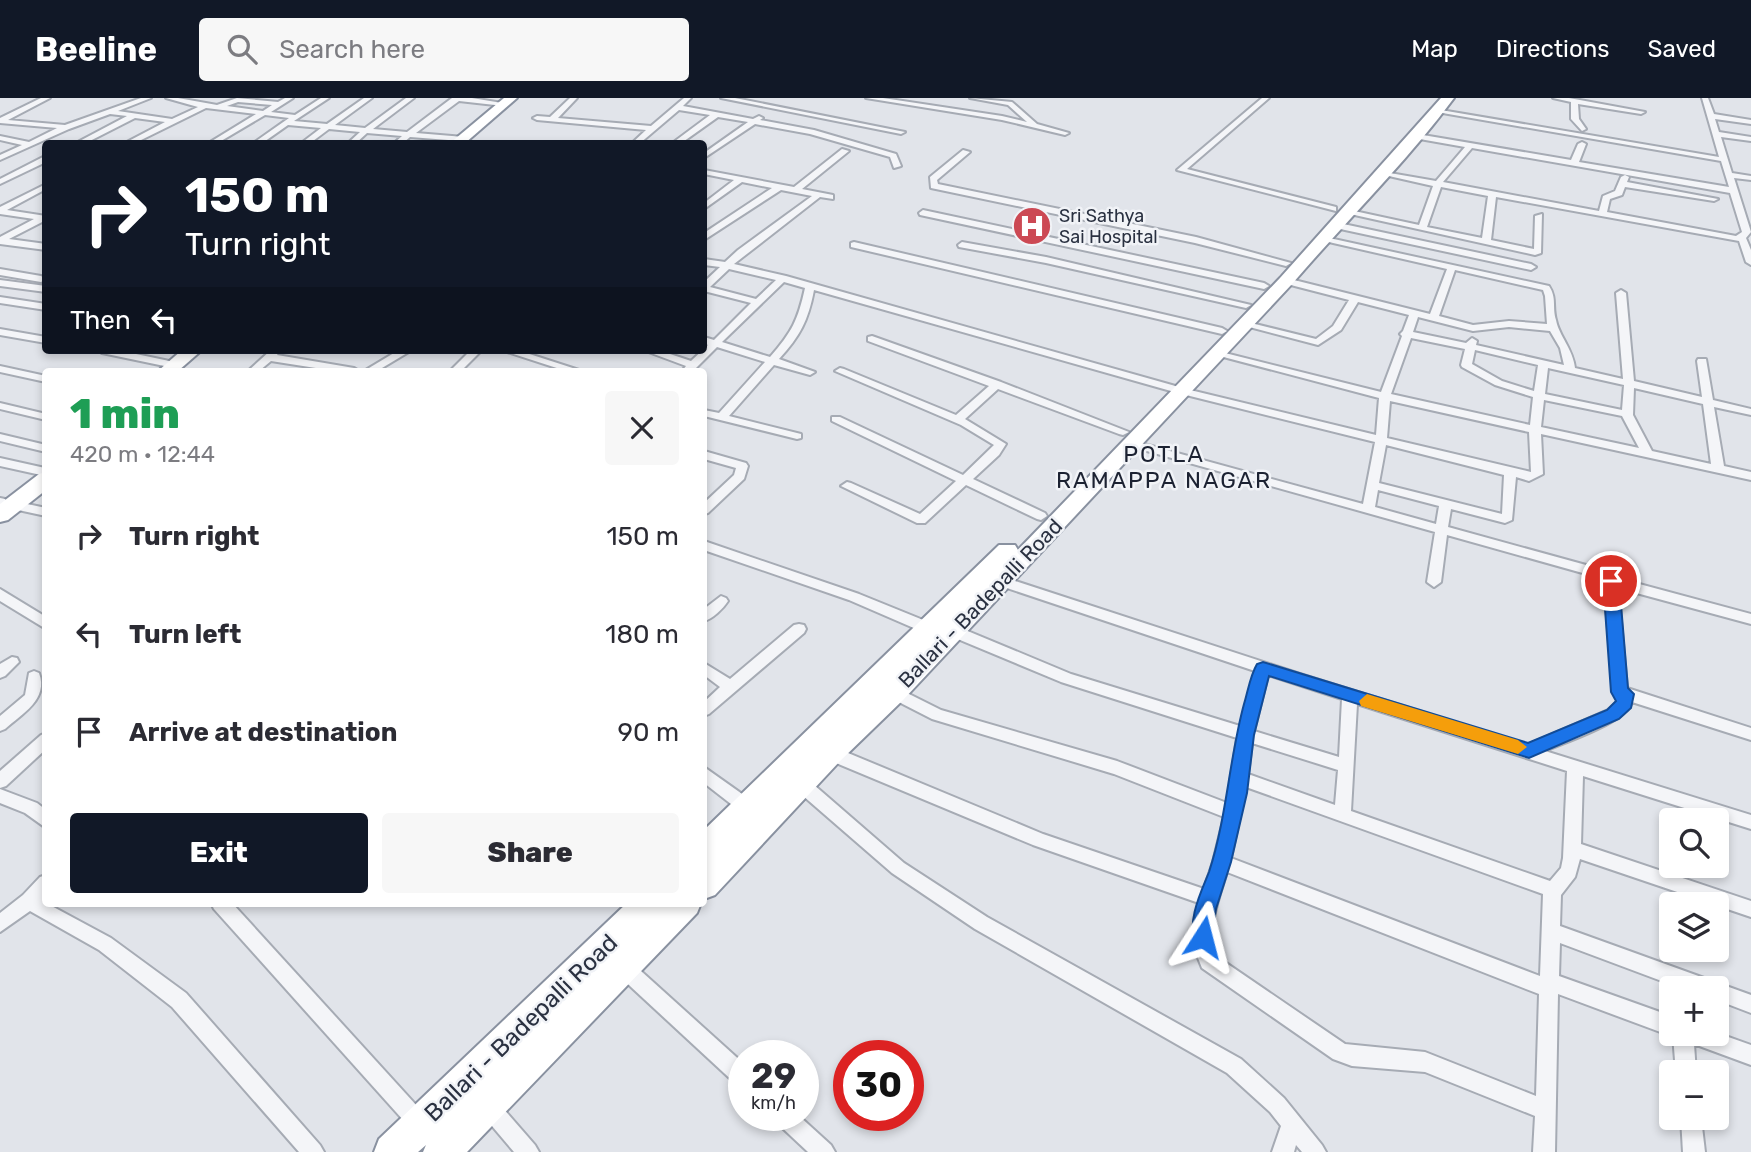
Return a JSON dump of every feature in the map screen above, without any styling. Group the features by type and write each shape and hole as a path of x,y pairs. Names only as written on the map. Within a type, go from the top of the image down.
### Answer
{"highway":[{"path":"463,140 519,98"},
{"path":"462,140 508,101"},
{"name":"Ballari - Badepalli Road","path":"1174,389 1217,354 1264,286 1286,272 1334,221 1376,170 1444,104"},
{"name":"Ballari - Badepalli Road","path":"707,881 800,783 894,693 953,631 1174,389 1222,331 1245,314 1334,221 1384,174 1444,104"},
{"path":"173,368 189,354"},
{"path":"174,368 198,354"},
{"name":"Ballari - Badepalli Road","path":"707,846 1041,516 1128,438"},
{"path":"3,505 42,474"},
{"name":"Ballari - Badepalli Road","path":"441,1152 468,1109 645,907"},
{"name":"Ballari - Badepalli Road","path":"393,1152 421,1125 468,1109 624,968 682,907"}],"street":[{"path":"0,120 47,98"},
{"path":"125,98 137,102"},
{"path":"0,159 66,127 148,98"},
{"path":"169,98 191,100 218,108 296,117"},
{"path":"217,140 290,98"},
{"path":"261,140 326,98"},
{"path":"309,140 369,98"},
{"path":"355,140 411,98"},
{"path":"402,140 457,98 508,101"},
{"path":"552,119 574,98"},
{"path":"638,140 688,98"},
{"path":"724,98 901,132"},
{"path":"871,98 1002,118 1066,134"},
{"path":"973,98 1010,103 1036,126"},
{"path":"1266,98 1181,170 1334,221 1452,267 1546,288 1550,296 1550,318 1569,353 1570,370"},
{"path":"1556,98 1641,112"},
{"path":"1705,98 1735,191 1751,262"},
{"path":"218,108 237,100 279,104"},
{"path":"1574,101 1575,119 1582,129"},
{"path":"1444,104 1724,156"},
{"path":"1444,104 1724,156"},
{"path":"134,140 205,106"},
{"path":"676,107 827,136 887,152 895,158 897,166"},
{"path":"707,154 774,107"},
{"path":"109,111 173,121"},
{"path":"680,140 717,114"},
{"path":"85,140 135,115"},
{"path":"1711,116 1751,122"},
{"path":"537,118 652,128"},
{"path":"0,120 66,127"},
{"path":"827,136 846,121"},
{"path":"287,123 445,140"},
{"path":"1717,134 1751,139"},
{"path":"1417,136 1735,191"},
{"path":"0,138 29,144"},
{"path":"1574,163 1582,144"},
{"path":"1422,229 1438,184 1470,145"},
{"path":"796,190 845,151"},
{"path":"966,152 931,184 946,190 1196,240 1355,298 1433,318 1477,328 1509,324 1555,328"},
{"path":"0,159 42,165"},
{"path":"0,183 42,161"},
{"path":"1602,213 1607,196 1619,193 1627,173"},
{"path":"707,174 830,197"},
{"path":"1384,174 1568,210 1602,213 1728,239 1746,235"},
{"path":"1730,175 1751,178"},
{"path":"707,205 741,180"},
{"path":"1682,194 1683,182"},
{"path":"0,183 12,187"},
{"path":"1623,184 1714,199"},
{"path":"707,235 779,187"},
{"path":"24,189 42,189"},
{"path":"0,211 42,190"},
{"path":"1486,242 1492,194"},
{"path":"707,285 727,266 818,195"},
{"path":"1738,202 1751,205"},
{"path":"0,211 42,218"},
{"path":"923,213 1264,286"},
{"path":"1334,221 1422,229 1537,252 1539,216"},
{"path":"0,241 42,219"},
{"path":"1334,221 1531,267"},
{"path":"0,241 42,246"},
{"path":"854,245 1222,331"},
{"path":"962,245 1046,260 1245,314 1318,342 1337,328 1355,298"},
{"path":"707,263 783,278 1174,389 1529,477 1537,474 1535,429 1544,364"},
{"path":"1433,318 1452,267"},
{"path":"0,272 42,277"},
{"path":"28,286 42,278"},
{"path":"709,342 783,278"},
{"path":"0,283 42,288"},
{"path":"722,417 794,335 805,311 810,287"},
{"path":"707,289 758,302"},
{"path":"1621,293 1629,384 1627,414 1647,453"},
{"path":"0,300 42,306"},
{"path":"1367,509 1381,442 1385,396 1405,334 1415,313"},
{"path":"1477,328 1467,367 1493,381 1627,414"},
{"path":"0,332 42,338"},
{"path":"1405,334 1751,412"},
{"path":"872,339 997,384 1128,438 1367,509 1611,576 1620,692 1751,734"},
{"path":"709,342 810,372"},
{"path":"116,354 164,368"},
{"path":"256,368 272,354"},
{"path":"276,354 317,368"},
{"path":"374,368 400,354"},
{"path":"458,368 473,354"},
{"path":"520,354 567,368"},
{"path":"541,360 549,354"},
{"path":"657,354 689,368 700,354"},
{"path":"1217,354 1385,396 1751,476"},
{"path":"1702,361 1717,469"},
{"path":"0,369 42,378"},
{"path":"841,371 958,421 1000,444 998,450 919,521 847,486"},
{"path":"958,421 997,384"},
{"path":"0,406 42,416"},
{"path":"707,414 797,436"},
{"path":"835,419 1041,516"},
{"path":"0,437 42,448"},
{"path":"707,456 742,466 740,476 707,507"},
{"path":"0,462 42,472"},
{"path":"1373,485 1505,519 1508,517 1510,472"},
{"path":"1434,582 1445,504"},
{"path":"3,505 42,511"},
{"path":"707,546 854,597 928,628"},
{"path":"1000,581 1350,696 1751,822"},
{"path":"1611,581 1751,619"},
{"path":"0,594 42,621"},
{"path":"707,613 721,601"},
{"path":"707,707 799,629"},
{"path":"953,631 1066,678 1346,766"},
{"path":"1263,668 1245,735 1222,862 1205,916 1203,948 1215,969 1340,1052 1352,1056 1425,1062 1545,1110"},
{"path":"707,670 730,687"},
{"path":"0,724 32,697 34,677"},
{"path":"894,693 937,715 1116,768 1233,813"},
{"path":"1529,751 1613,715 1625,704 1625,694"},
{"path":"1343,815 1350,696"},
{"path":"0,780 42,742"},
{"path":"830,753 1039,840 1210,899"},
{"path":"1544,1152 1550,931 1554,890 1569,871 1574,765"},
{"path":"707,776 746,806"},
{"path":"1239,778 1554,890"},
{"path":"800,783 898,868 981,923 1234,1066 1277,1105 1315,1152"},
{"path":"0,796 31,808 42,818"},
{"path":"1572,849 1751,909"},
{"path":"1222,862 1548,985 1659,1022"},
{"path":"0,925 42,887"},
{"path":"29,901 106,944 179,1000 313,1152"},
{"path":"223,907 421,1125"},
{"path":"1550,931 1673,976"},
{"path":"624,968 728,1063"},
{"path":"1729,996 1751,1004"},
{"path":"1727,1046 1751,1055"},
{"path":"468,1109 528,1152"},
{"path":"1283,1152 1292,1124"},
{"path":"1692,1130 1694,1152"},
{"path":"801,1131 824,1152"}],"slow traffic":[{"path":"1367,701 1518,747"}],"place":[{"name":"Sri Sathya Sai Hospital","path":"1032,226"}],"district":[{"name":"POTLA RAMAPPA NAGAR","path":"1164,467"}],"route":[{"path":"1203,937 1206,909 1222,862 1237,793 1245,735 1263,668 1529,751 1613,715 1625,704 1625,694 1620,692 1611,581"}]}
